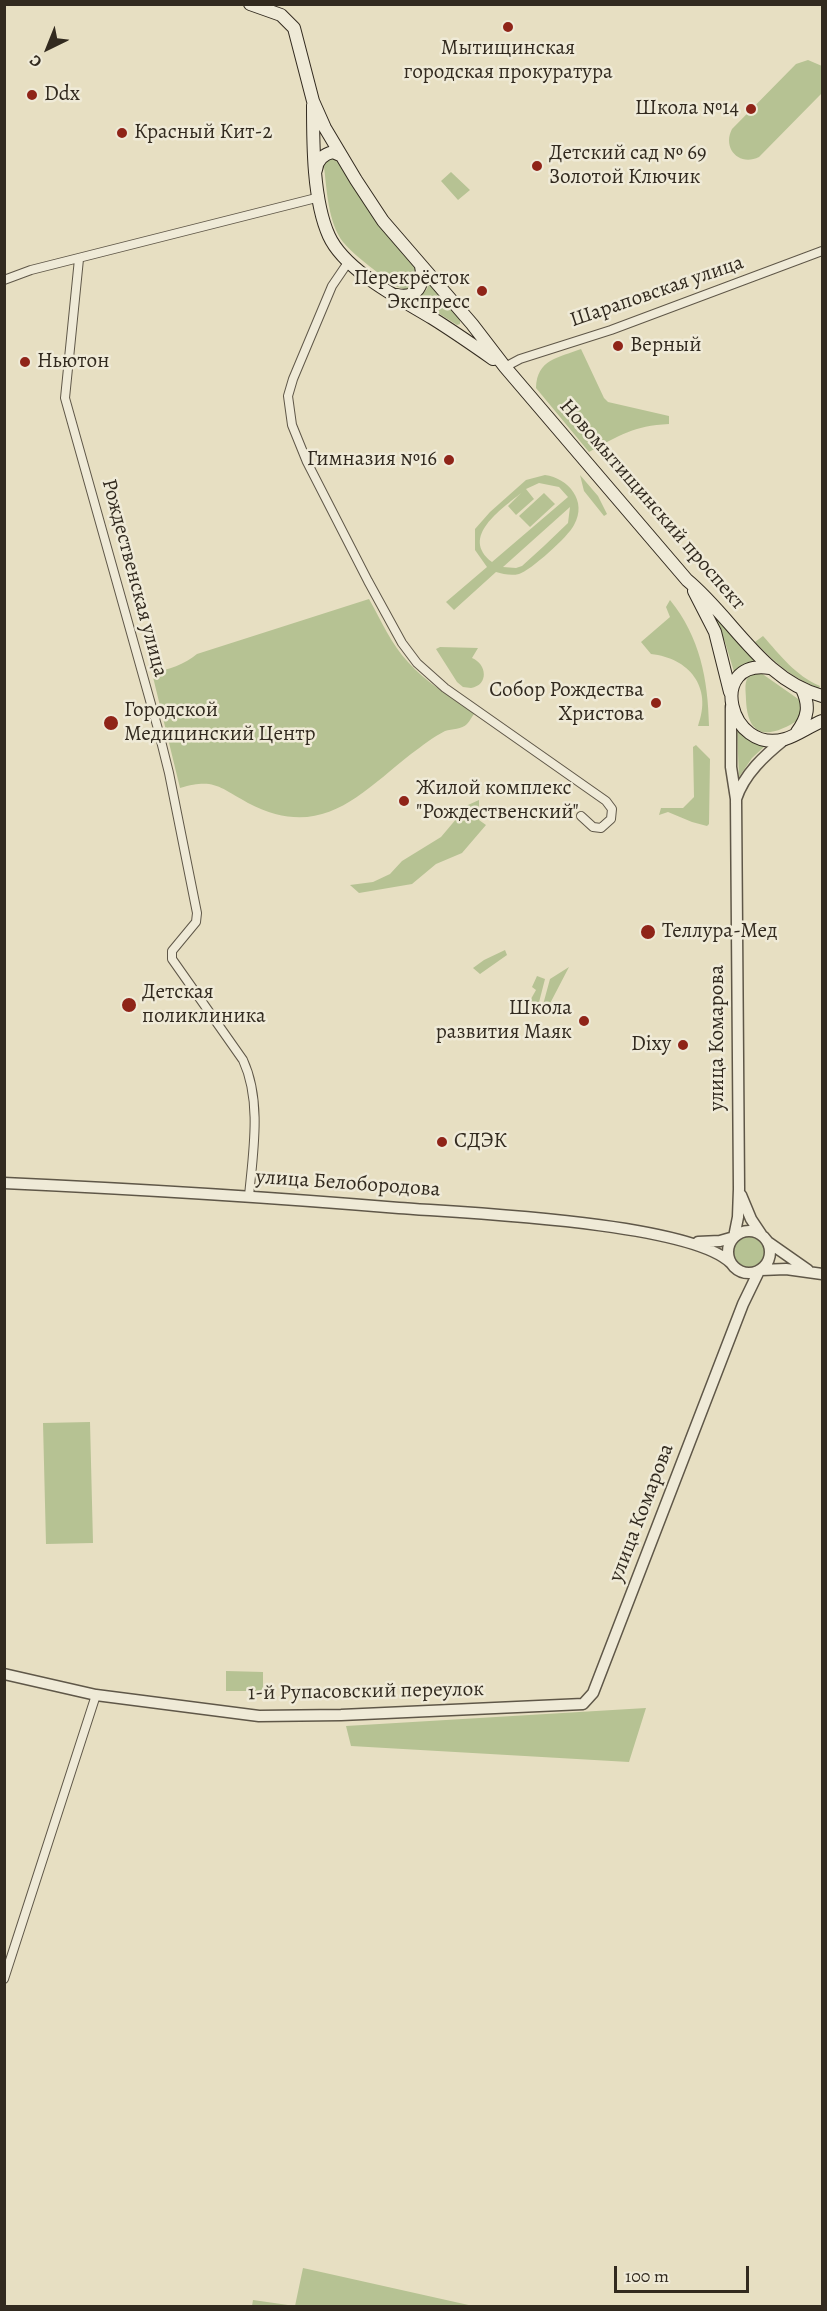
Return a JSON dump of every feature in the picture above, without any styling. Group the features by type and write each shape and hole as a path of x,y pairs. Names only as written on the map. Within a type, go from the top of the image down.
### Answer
{"main road":[{"path":"250,4 279,9"},
{"name":"Новомытищинский проспект","path":"279,9 294,28 313,101 340,155 383,221 687,580 706,596 770,668 802,689 822,696"},
{"name":"Новомытищинский проспект","path":"313,101 316,171 320,197 329,236 340,254 396,295 505,367"},
{"path":"316,171 316,165 323,156 333,152 340,155"},
{"path":"396,295 409,296 419,289 422,282 421,266"},
{"path":"687,580 712,624 726,668 732,707 741,726 753,735 765,739 784,739 822,721"},
{"path":"731,693 738,678 750,667 770,668"},
{"path":"797,732 807,713 807,699 802,689"}],"street":[{"path":"4,280 32,270 320,197"},
{"name":"Шараповская улица","path":"505,367 520,359 610,330 822,251"},
{"name":"Рождественская улица","path":"79,259 65,398 166,762 198,914 196,922 172,951 172,959 243,1060 249,1075 254,1107 249,1196"},
{"path":"349,261 332,286 293,379 288,406 297,439 341,532 408,653 445,688 606,801 612,809 611,819 601,828 593,827 581,816"},
{"name":"улица Комарова","path":"732,707 731,767 736,799 739,1189 738,1217 734,1237"},
{"path":"736,799 740,788 752,770 784,739"},
{"name":"улица Белобородова","path":"4,1183 249,1196 563,1222 620,1228 686,1241 709,1242 734,1237"},
{"name":"улица Комарова","path":"739,1189 747,1211 764,1238"},
{"path":"745,1231 764,1238 818,1274 786,1269 747,1273 734,1266 728,1252 734,1237 745,1231"},
{"path":"760,1270 770,1257 764,1238"},
{"name":"улица Белобородова","path":"686,1241 718,1253 734,1266"},
{"name":"улица Комарова","path":"734,1266 744,1286 743,1304"},
{"name":"улица Комарова","path":"586,1701 593,1693 743,1304 760,1270"},
{"name":"1-й Рупасовский переулок","path":"4,1674 96,1695 232,1713 288,1717 579,1705 586,1701"},
{"path":"4,1978 96,1695"}],"green space":[{"path":"808,60 822,66 822,93 759,157 745,160 739,158 734,154 729,143 732,129 796,64"},
{"path":"332,157 336,159 417,268 418,282 410,290 396,286 385,279 351,250 338,234 329,206 324,167 325,162"},
{"path":"451,172 470,190 458,200 441,181"},
{"path":"429,282 460,319 460,324 457,325 416,299 427,289"},
{"path":"581,349 608,402 669,416 669,424 627,432 589,452 536,388 537,378 545,365"},
{"path":"545,475 568,486 577,499 579,507 574,525 557,545 532,567 516,575 496,572 454,610 446,602 487,567 475,550 475,529 490,512 526,480","holes":["539,483 559,487 568,497 492,562 483,553 480,543 487,524 521,493 508,506 516,515 534,499 526,489","570,507 568,523 522,566 503,567"]},
{"path":"580,475 598,496 607,514 604,516 584,491"},
{"path":"544,493 555,504 530,527 519,516"},
{"path":"369,599 391,640 415,670 475,713 465,726 436,736 355,798 318,815 297,817 274,814 209,784 180,788 152,673 182,664 197,654"},
{"path":"670,600 689,629 700,659 707,692 709,726 698,726 702,712 700,687 687,668 676,661 651,654 641,642 670,617 666,607"},
{"path":"711,611 758,662 744,665 735,675 725,642"},
{"path":"763,636 803,677 820,686 819,688 792,675 769,656 755,642"},
{"path":"440,647 478,648 472,658 483,669 481,683 471,688 463,687 457,682 436,649"},
{"path":"751,673 761,673 801,701 800,719 780,730 763,732 757,729 751,723 746,700 746,682"},
{"path":"737,729 752,741 766,745 752,758 739,777"},
{"path":"696,745 710,759 709,824 707,826 668,812 659,815 661,808 683,808 694,797 693,747"},
{"path":"479,800 479,820 486,825 462,853 436,864 412,884 359,893 350,885 373,882 390,874 402,861 441,837 468,805"},
{"path":"505,950 507,955 480,974 473,968 484,960"},
{"path":"569,967 544,1015 541,1012 550,979"},
{"path":"537,976 545,979 537,1010 527,1006 536,990 532,987"},
{"path":"749,1236 760,1241 765,1252 760,1263 749,1268 738,1263 733,1252 738,1241"},
{"path":"90,1422 93,1543 46,1544 43,1423"},
{"path":"226,1671 263,1672 263,1691 226,1691"},
{"path":"646,1708 629,1762 351,1746 346,1726"},
{"path":"303,2268 473,2306 295,2306"},
{"path":"253,2300 295,2306 252,2306"}],"place":[{"name":"Мытищинская городская прокуратура","path":"508,27"},
{"name":"Ddx","path":"32,95"},
{"name":"Школа №14","path":"751,109"},
{"name":"Красный Кит-2","path":"122,133"},
{"name":"Детский сад № 69 Золотой Ключик","path":"537,166"},
{"name":"Перекрёсток Экспресс","path":"482,291"},
{"name":"Верный","path":"618,346"},
{"name":"Ньютон","path":"25,362"},
{"name":"Гимназия №16","path":"449,460"},
{"name":"Собор Рождества Христова","path":"656,703"},
{"name":"Городской Медицинский Центр","path":"111,723"},
{"name":"Жилой комплекс \"Рождественский\"","path":"404,801"},
{"name":"Теллура-Мед","path":"648,932"},
{"name":"Детская поликлиника","path":"129,1005"},
{"name":"Школа развития Маяк","path":"584,1021"},
{"name":"Dixy","path":"683,1045"},
{"name":"СДЭК","path":"442,1142"}]}
